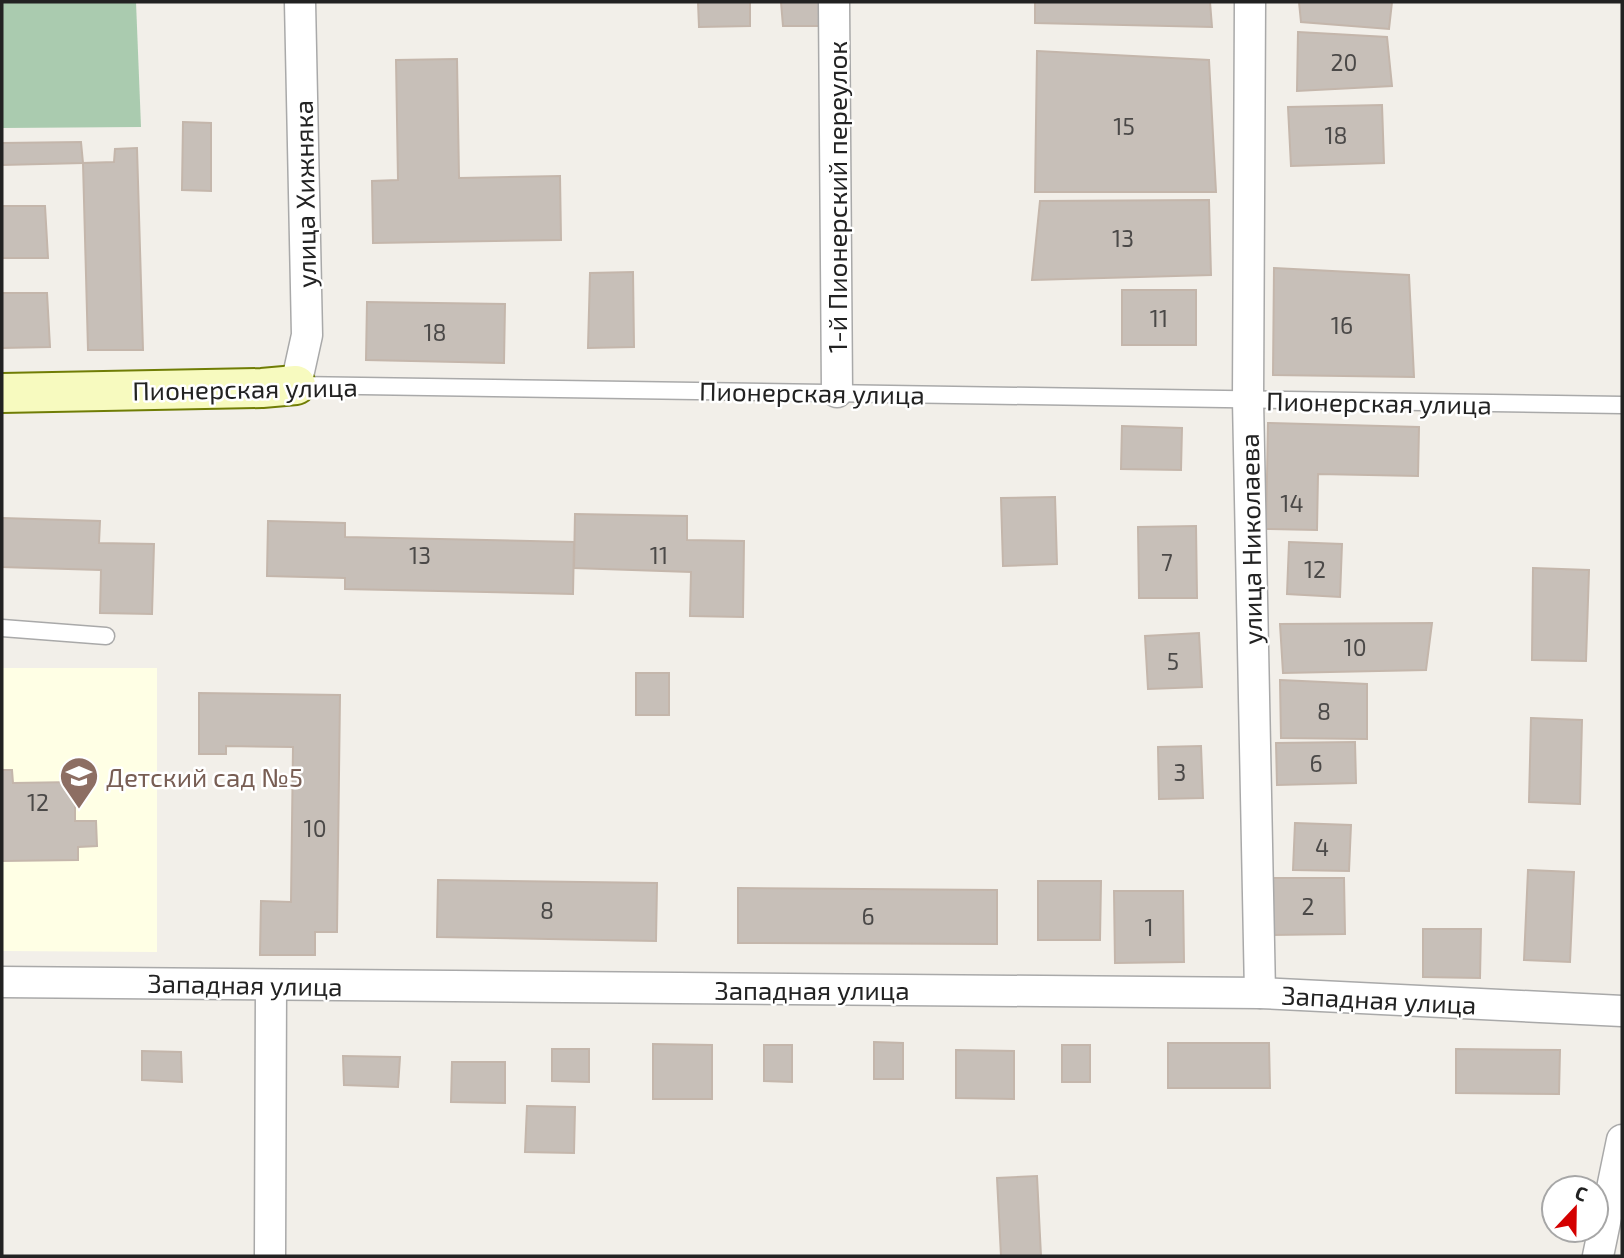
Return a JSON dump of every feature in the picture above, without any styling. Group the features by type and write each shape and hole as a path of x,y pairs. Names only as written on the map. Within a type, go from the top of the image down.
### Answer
{"street":[{"name":"улица Хижняка","path":"296,385 307,335 300,2"},
{"name":"1-й Пионерский переулок","path":"834,2 837,392"},
{"name":"улица Николаева","path":"1250,2 1248,400 1260,993"},
{"name":"Пионерская улица","path":"2,393 296,385"},
{"name":"Западная улица","path":"2,982 1260,993 1622,1011"},
{"path":"270,1256 271,985"},
{"path":"1598,1256 1622,1140"}],"lane":[{"name":"Пионерская улица","path":"296,385 1622,405"},
{"path":"2,628 106,636"}],"shaded area":[{"path":"2,2 136,2 141,127 2,128"},
{"name":"Детский сад №5","path":"2,668 157,668 157,952 2,951"}],"building":[{"path":"698,2 750,2 750,26 699,27"},
{"path":"781,2 834,2 835,26 783,26"},
{"path":"1035,2 1210,2 1212,27 1035,23"},
{"path":"1299,2 1392,2 1389,29 1301,22"},
{"path":"1298,32 1387,37 1392,86 1297,91"},
{"path":"1037,51 1209,60 1216,192 1035,192"},
{"path":"457,59 459,178 560,176 561,240 373,243 372,181 398,180 396,60"},
{"path":"1382,105 1384,163 1291,166 1288,107"},
{"path":"183,122 211,123 211,191 182,190"},
{"path":"81,142 83,163 2,165 2,143"},
{"path":"137,148 143,350 88,350 83,163 114,162 115,149"},
{"path":"1209,200 1211,275 1032,280 1040,201"},
{"path":"2,206 45,206 48,258 2,258"},
{"path":"1274,268 1409,275 1414,377 1273,375"},
{"path":"633,272 634,347 588,348 590,273"},
{"path":"1122,290 1196,290 1196,345 1122,345"},
{"path":"2,293 47,293 50,347 2,348"},
{"path":"367,302 505,304 504,363 366,360"},
{"path":"1268,423 1419,427 1418,476 1318,474 1317,530 1266,529"},
{"path":"1122,426 1182,428 1181,470 1121,469"},
{"path":"1055,497 1057,564 1003,566 1001,498"},
{"path":"575,514 687,516 687,540 744,541 743,617 690,616 691,572 574,568"},
{"path":"2,518 100,521 99,543 154,544 152,614 100,613 101,570 2,567"},
{"path":"268,521 345,523 345,537 574,542 573,594 345,589 345,578 267,576"},
{"path":"1196,526 1197,598 1139,598 1138,527"},
{"path":"1289,542 1342,544 1340,597 1287,594"},
{"path":"1533,568 1589,570 1586,661 1532,660"},
{"path":"1432,623 1426,670 1283,673 1280,624"},
{"path":"1199,633 1202,687 1148,689 1145,636"},
{"path":"636,673 669,673 669,715 636,715"},
{"path":"1280,680 1367,684 1367,739 1281,738"},
{"path":"199,693 340,695 337,932 315,932 315,955 260,955 261,901 291,902 293,747 226,746 226,754 199,754"},
{"path":"1531,718 1582,720 1580,804 1529,802"},
{"path":"1355,742 1356,783 1277,785 1276,743"},
{"path":"1201,746 1203,798 1159,799 1158,747"},
{"path":"2,770 12,770 13,783 75,782 75,821 96,821 97,846 78,847 78,860 2,861"},
{"path":"1295,823 1351,825 1349,871 1293,870"},
{"path":"1528,870 1574,872 1570,962 1524,960"},
{"path":"1271,878 1344,878 1345,934 1271,935"},
{"path":"438,880 657,883 656,941 437,937"},
{"path":"1038,881 1101,881 1100,940 1038,940"},
{"path":"738,888 997,890 997,944 738,943"},
{"path":"1114,891 1183,891 1184,962 1115,963"},
{"path":"1423,929 1481,929 1480,978 1423,977"},
{"path":"874,1042 903,1043 903,1079 874,1079"},
{"path":"1168,1043 1269,1043 1270,1088 1168,1088"},
{"path":"653,1044 712,1045 712,1099 653,1099"},
{"path":"764,1045 792,1045 792,1082 764,1081"},
{"path":"1062,1045 1090,1045 1090,1082 1062,1082"},
{"path":"552,1049 589,1049 589,1082 552,1081"},
{"path":"1456,1049 1560,1050 1559,1094 1456,1093"},
{"path":"956,1050 1014,1051 1014,1099 956,1098"},
{"path":"142,1051 181,1052 182,1082 142,1080"},
{"path":"343,1056 400,1057 398,1087 344,1085"},
{"path":"452,1062 505,1062 505,1103 451,1102"},
{"path":"527,1106 575,1107 574,1153 525,1152"},
{"path":"1037,1176 1041,1256 1001,1256 997,1178"}],"place":[{"name":"Детский сад №5","path":"79,810"}]}
